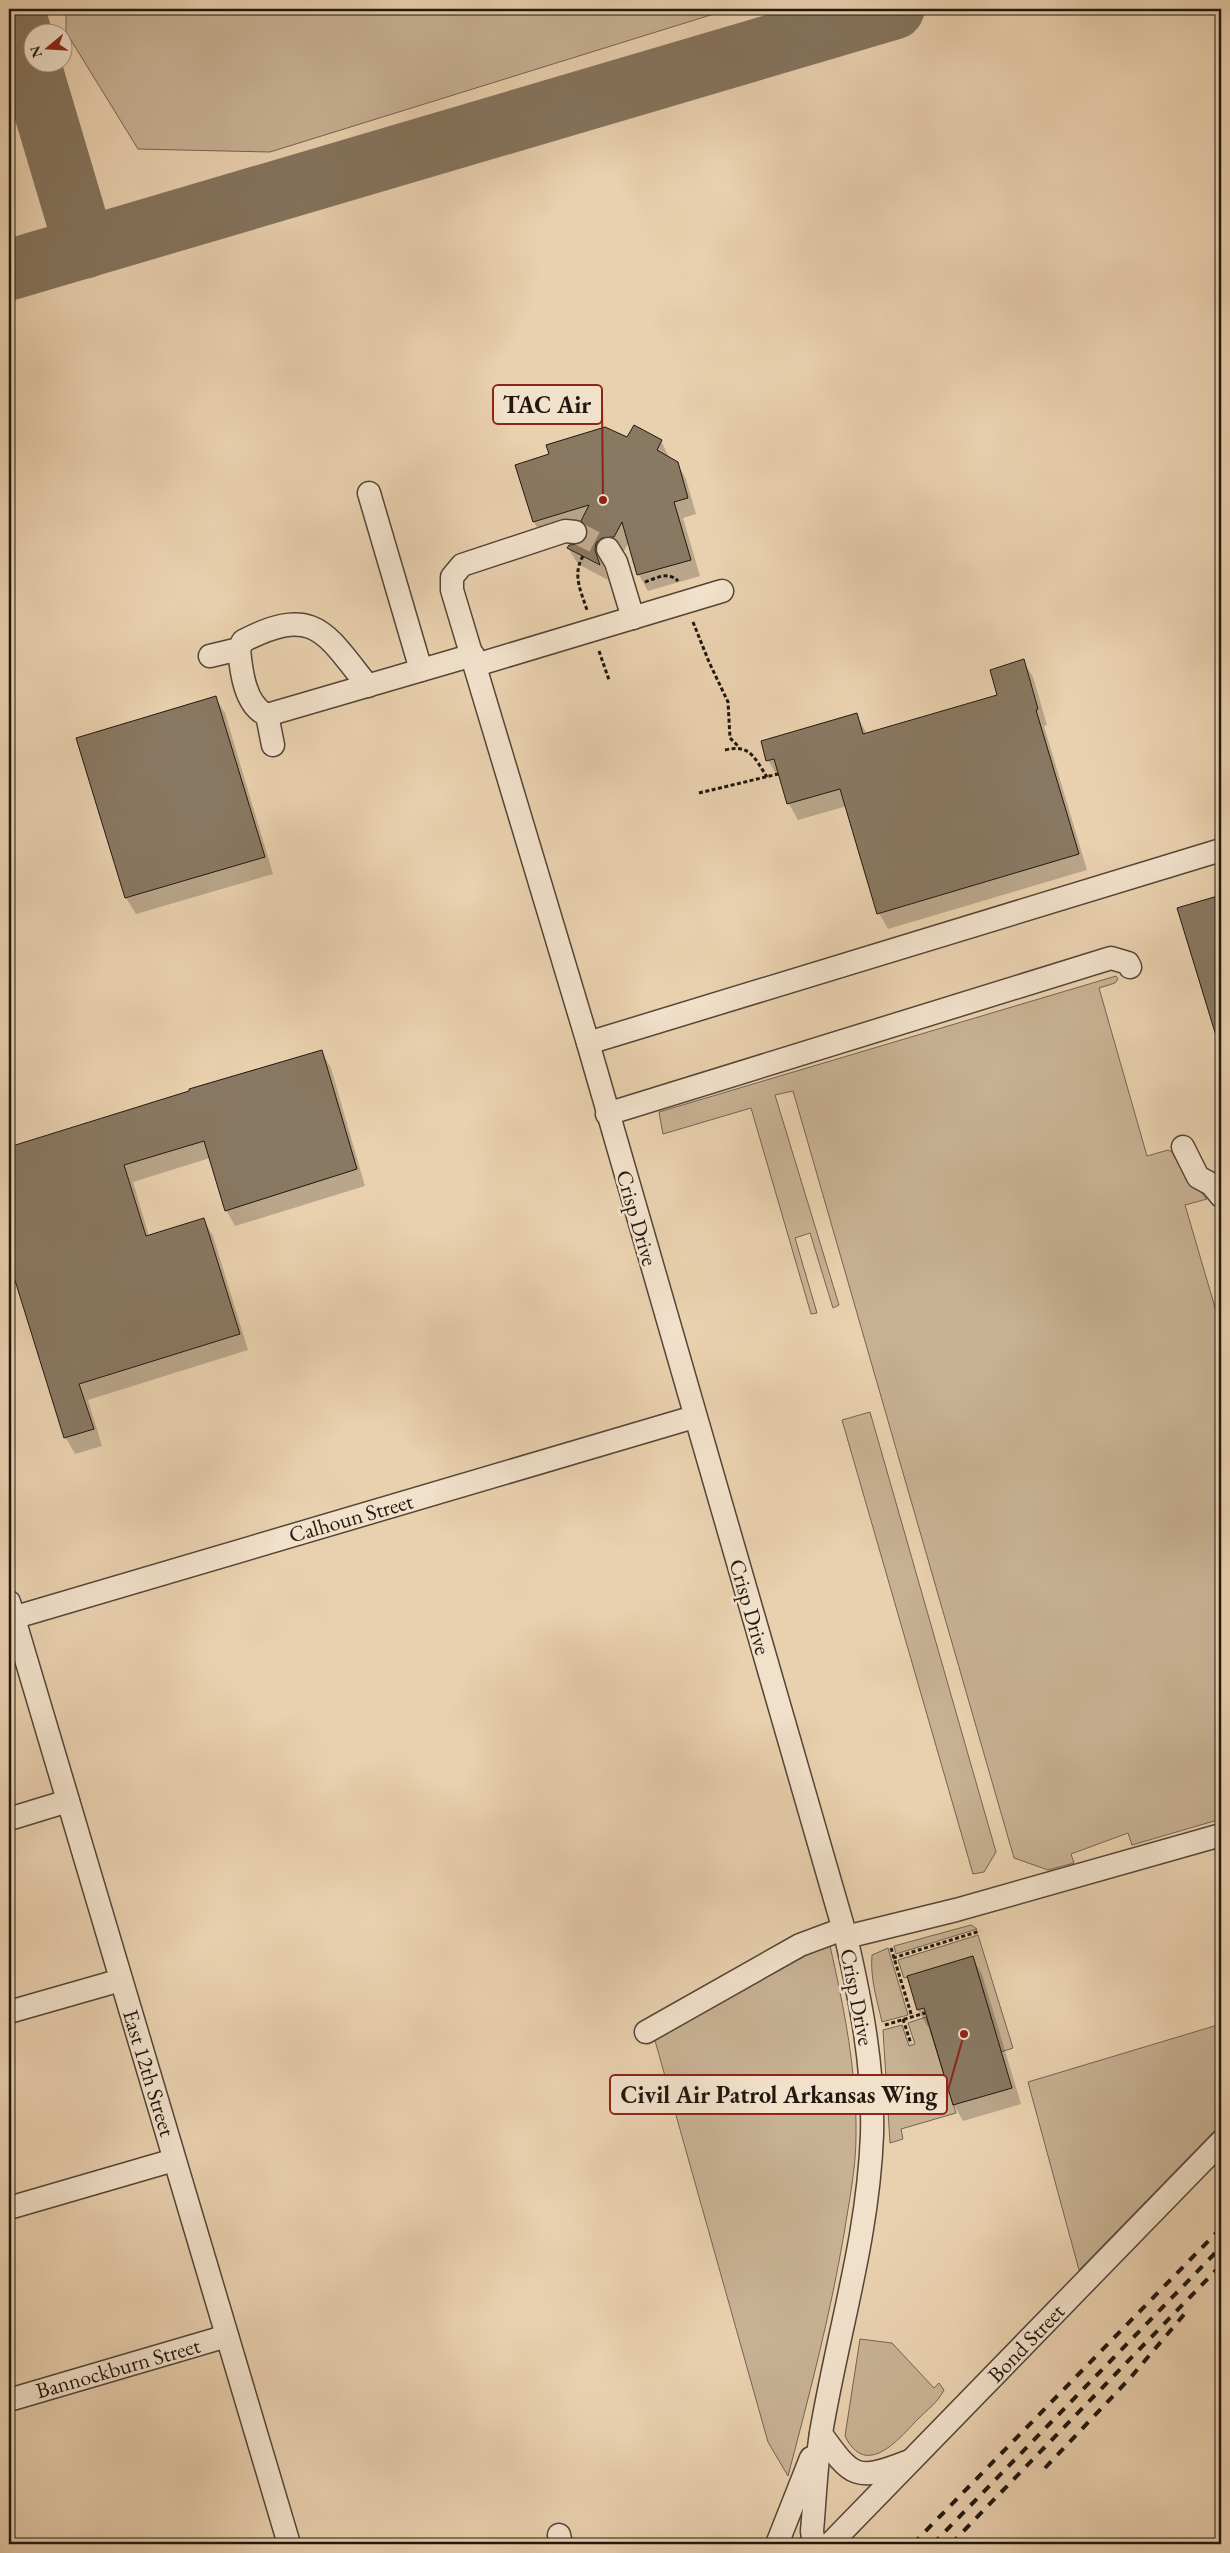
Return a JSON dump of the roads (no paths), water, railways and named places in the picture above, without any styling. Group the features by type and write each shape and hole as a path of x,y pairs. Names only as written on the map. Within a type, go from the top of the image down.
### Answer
{"street":[{"path":"369,493 421,670"},
{"name":"Crisp Drive","path":"575,532 565,532 462,565 452,577 452,590 588,1043 694,1417 844,1933 864,2018 871,2076 872,2134 869,2189 862,2241 821,2434 812,2531 814,2544"},
{"path":"608,549 616,562 633,618"},
{"path":"368,686 330,638 315,626 286,624 243,641 239,649 240,666 250,701 258,712 268,715 343,695 421,670 474,660 633,618 722,591"},
{"path":"210,656 239,649"},
{"path":"268,715 272,745"},
{"path":"588,1043 1221,850"},
{"path":"607,1114 1111,958 1128,963 1130,967"},
{"path":"1183,1147 1198,1177 1211,1184 1221,1196"},
{"name":"Calhoun Street","path":"10,1613 694,1417"},
{"name":"East 12th Street","path":"10,1613 68,1801 289,2544"},
{"path":"9,1818 68,1801"},
{"path":"646,2032 800,1945 844,1933 956,1910 1221,1835"},
{"path":"9,2012 121,1980"},
{"name":"Bond Street","path":"830,2544 915,2459 1221,2142"},
{"path":"9,2208 174,2160"},
{"name":"Bannockburn Street","path":"9,2400 227,2336"},
{"path":"821,2434 840,2461 855,2473 876,2474 915,2459"},
{"name":"Crisp Drive","path":"777,2544 821,2434"}],"tunnel":[{"path":"575,532 608,549"}],"railway":[{"path":"913,2544 1221,2228"},
{"path":"933,2544 1221,2247"},
{"path":"951,2544 1221,2265"},
{"path":"1045,2468 1131,2377 1187,2311"}],"place":[{"name":"TAC Air","path":"603,500"},
{"name":"Civil Air Patrol Arkansas Wing","path":"964,2034"}]}
